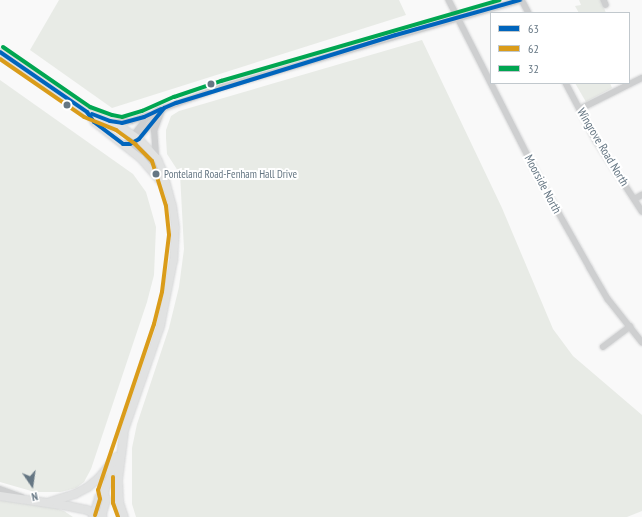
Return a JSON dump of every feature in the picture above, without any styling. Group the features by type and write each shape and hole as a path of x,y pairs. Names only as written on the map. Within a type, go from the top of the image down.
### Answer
{"highway":[{"path":"124,432 118,480 119,502 124,517"},
{"path":"47,502 75,494 88,487 99,478 116,457"},
{"path":"0,496 80,508 98,516"}],"main road":[{"path":"0,52 87,112 110,121 135,139 157,158 163,172 165,187 172,205 175,227 173,260 160,326 104,492 106,500 98,516"},
{"path":"87,112 94,122 140,158 165,187"}],"street":[{"name":"Moorside North","path":"449,0 490,82"},
{"path":"110,121 128,122 223,88 521,0 528,12"},
{"path":"580,109 642,78"},
{"name":"Moorside North","path":"491,84 546,190 608,299 642,342"},
{"name":"Wingrove Road North","path":"567,84 596,140 642,211"},
{"path":"123,144 135,139 163,110"},
{"path":"157,158 154,131 163,110"},
{"path":"135,139 151,114"},
{"path":"135,139 156,168 165,187"},
{"path":"634,199 642,195"},
{"path":"603,347 630,327"},
{"path":"0,490 31,500"}],"shaded area":[{"path":"59,0 399,0 406,15 112,108 30,50"},
{"path":"579,0 601,0 606,12 578,12 575,6 581,5"},
{"path":"422,40 502,208 553,329 573,356 642,415 642,511 627,517 136,517 132,504 132,448 137,424 169,328 179,287 184,249 180,174 167,154 166,130 171,116 179,111"},
{"path":"0,80 133,174 146,192 156,227 154,275 147,302 91,469 84,482 76,488 61,492 35,492 0,482"},
{"path":"576,84 610,84 612,88 586,102"},
{"path":"0,500 55,508 64,511 73,517 0,517"}],"transit line":[{"name":"32","path":"3,47 90,107 122,117 221,81 499,0"},
{"name":"63","path":"0,52 87,112 94,122 123,144 130,144 139,139 164,108 176,103 396,35 520,0"},
{"name":"62","path":"0,59 84,117 116,130 135,144 152,161 166,206 169,235 162,292 154,324 98,490 100,499 95,515"},
{"name":"63","path":"92,114 110,121 122,123 144,117 161,109"},
{"name":"62","path":"113,477 113,503 118,517"}],"place":[{"name":"Ponteland Road-Fenham Hall Drive","path":"156,174"}]}
